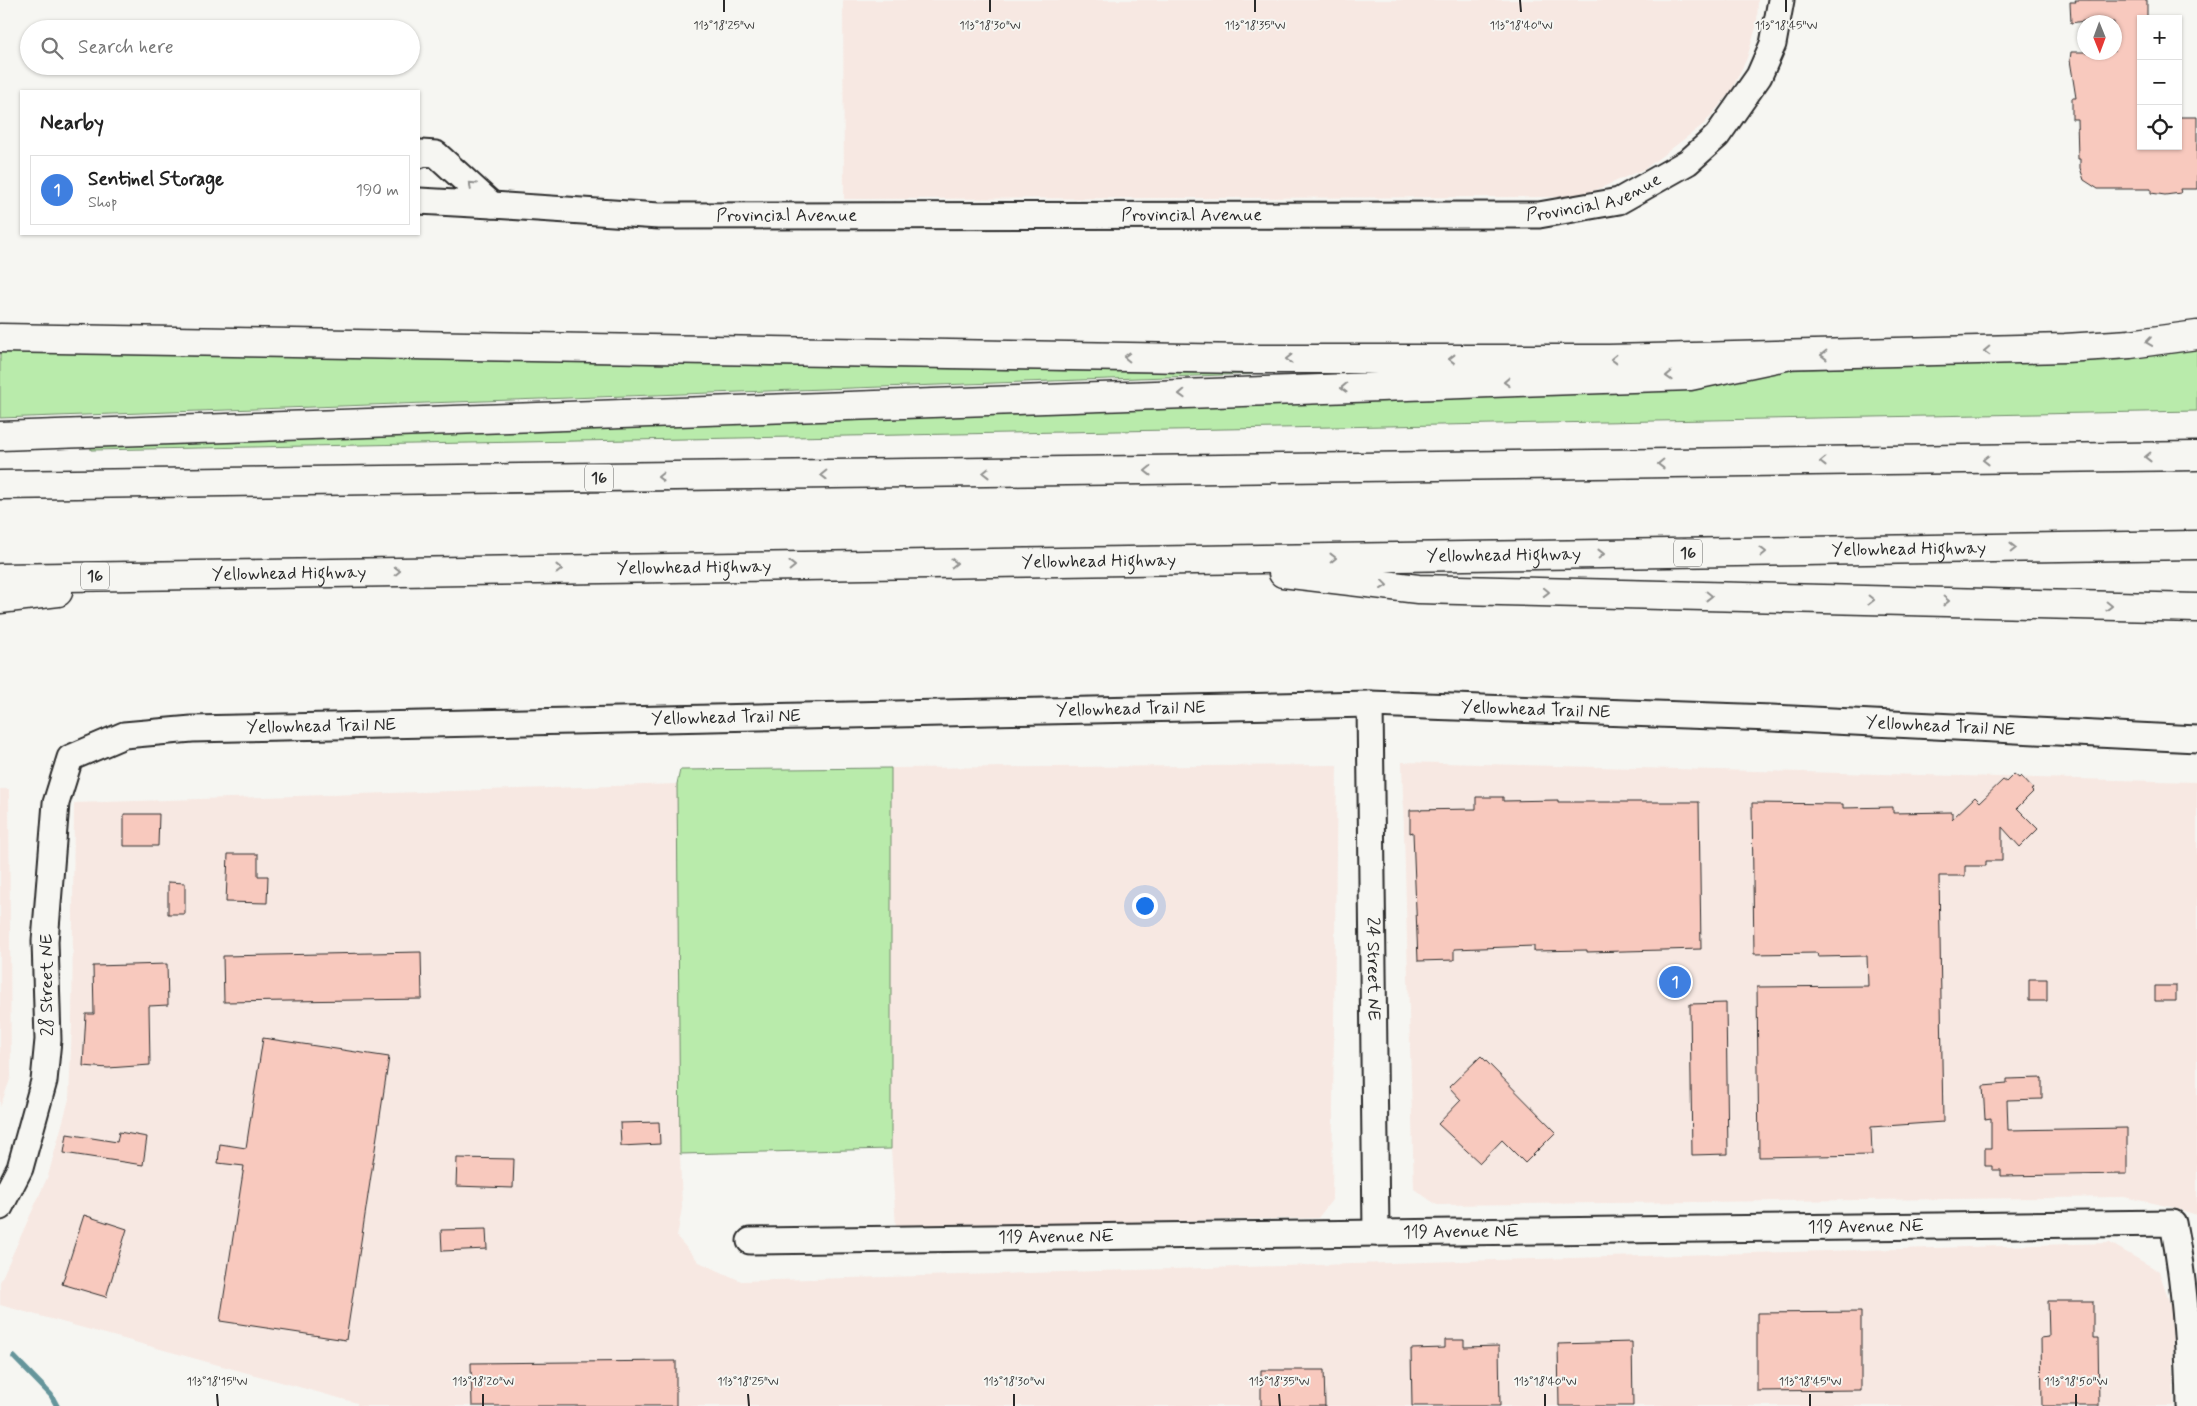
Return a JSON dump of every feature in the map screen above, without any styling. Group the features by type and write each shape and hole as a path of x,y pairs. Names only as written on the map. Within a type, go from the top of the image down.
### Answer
{"main road":[{"path":"0,338 1246,359 1608,359 2065,348 2130,344 2197,335"},
{"path":"0,436 1690,376 1786,356"},
{"name":"16","path":"0,485 2197,456"},
{"name":"Yellowhead Highway","path":"0,578 2197,545"},
{"path":"1180,560 1418,589 2197,608"},
{"path":"0,599 191,574"}],"street":[{"name":"Provincial Avenue","path":"420,201 659,216 1538,215 1619,201 1688,162 1717,136 1759,76 1773,44 1781,0"},
{"path":"420,154 436,154 492,205"},
{"name":"Yellowhead Trail NE","path":"70,758 124,735 192,729 1370,704 1763,718 2197,739"},
{"name":"24 Street NE","path":"1370,704 1376,1233"},
{"name":"28 Street NE","path":"0,1207 20,1168 44,1081 48,1040 45,940 56,803 70,758"},
{"name":"119 Avenue NE","path":"750,1241 2173,1224 2182,1264 2189,1356 2190,1406"}],"shaded area":[{"path":"843,0 1758,0 1757,24 1747,58 1731,91 1704,124 1646,168 1596,190 1568,197 844,199"},
{"path":"1402,762 2197,782 2197,1215 2171,1207 2124,1197 1437,1205 1414,1189"},
{"path":"1337,765 1332,1200 1318,1218 896,1227 891,1149 891,768"},
{"path":"677,784 682,1208 677,1237 699,1262 741,1281 2110,1243 2159,1271 2172,1310 2174,1406 357,1406 357,1403 0,1305 0,1282 48,1176 69,1099 72,1024 74,803"},
{"path":"0,789 9,789 11,1077 0,1107"}],"green space":[{"path":"2197,348 2197,411 91,450 91,445 647,427 1810,369 2064,362 2129,358"},
{"path":"0,351 35,353 1252,374 0,418"},
{"path":"891,768 891,1149 680,1154 677,784 680,770"}],"building":[{"path":"2075,0 2147,0 2147,15 2137,15 2137,150 2182,150 2182,117 2197,117 2197,189 2180,189 2181,193 2165,195 2151,193 2151,189 2098,189 2084,180 2080,168 2080,159 2078,159 2077,119 2072,119 2072,98 2076,98 2070,60 2071,52 2077,52 2077,60 2122,60 2122,15 2077,15 2077,22 2071,23 2070,2 2076,2"},
{"path":"2014,774 2019,778 2021,776 2033,789 2031,790 2033,792 2017,808 2038,829 2020,847 2002,827 2002,861 1986,861 1986,866 1965,866 1965,876 1939,876 1943,1122 1871,1127 1872,1155 1759,1157 1757,987 1868,986 1867,956 1818,957 1817,953 1754,954 1752,803 1843,804 1843,808 1893,807 1893,813 1952,812 1952,819 1975,797 1980,802 2003,780 2006,782"},
{"path":"1476,797 1503,797 1503,801 1699,802 1701,949 1587,952 1587,950 1534,951 1534,946 1454,949 1454,960 1418,961 1413,832 1410,833 1410,810 1476,809"},
{"path":"124,814 159,814 158,846 124,846"},
{"path":"228,854 258,854 258,876 268,876 267,903 226,902"},
{"path":"168,882 185,883 185,914 168,914"},
{"path":"421,952 422,999 224,1002 223,956"},
{"path":"167,964 168,1005 149,1006 150,1065 108,1068 83,1066 86,1014 94,1014 93,966"},
{"path":"2029,979 2047,979 2047,1001 2029,1001"},
{"path":"2155,986 2176,986 2176,1001 2155,1001"},
{"path":"1726,1003 1728,1154 1692,1155 1690,1004"},
{"path":"263,1038 389,1057 346,1340 220,1321 244,1166 218,1163 220,1144 246,1148"},
{"path":"1481,1056 1556,1132 1525,1163 1502,1140 1480,1163 1438,1124 1461,1100 1449,1087"},
{"path":"2042,1078 2042,1099 2007,1100 2008,1130 2127,1128 2127,1174 2001,1176 2001,1170 1992,1170 1992,1166 1985,1166 1985,1148 1991,1148 1991,1118 1985,1119 1983,1086 2007,1084 2007,1079"},
{"path":"659,1122 660,1144 621,1146 620,1123"},
{"path":"119,1132 147,1137 143,1165 64,1153 67,1134 117,1142"},
{"path":"457,1158 514,1159 513,1188 456,1186"},
{"path":"84,1215 127,1229 106,1297 62,1284"},
{"path":"486,1229 487,1249 442,1251 441,1230"},
{"path":"2048,1301 2093,1301 2093,1338 2098,1338 2099,1406 2042,1406 2041,1338 2049,1337"},
{"path":"1861,1312 1861,1390 1757,1391 1757,1313"},
{"path":"1445,1340 1464,1340 1464,1347 1499,1346 1500,1406 1412,1406 1411,1349 1445,1348"},
{"path":"1632,1342 1633,1406 1559,1406 1558,1344"},
{"path":"676,1361 676,1406 472,1406 471,1363"},
{"path":"1261,1370 1324,1370 1325,1406 1261,1406"}],"waterway":[{"path":"14,1357 51,1395 57,1406"}],"place":[{"name":"Sentinel Storage","path":"1675,982"}]}
